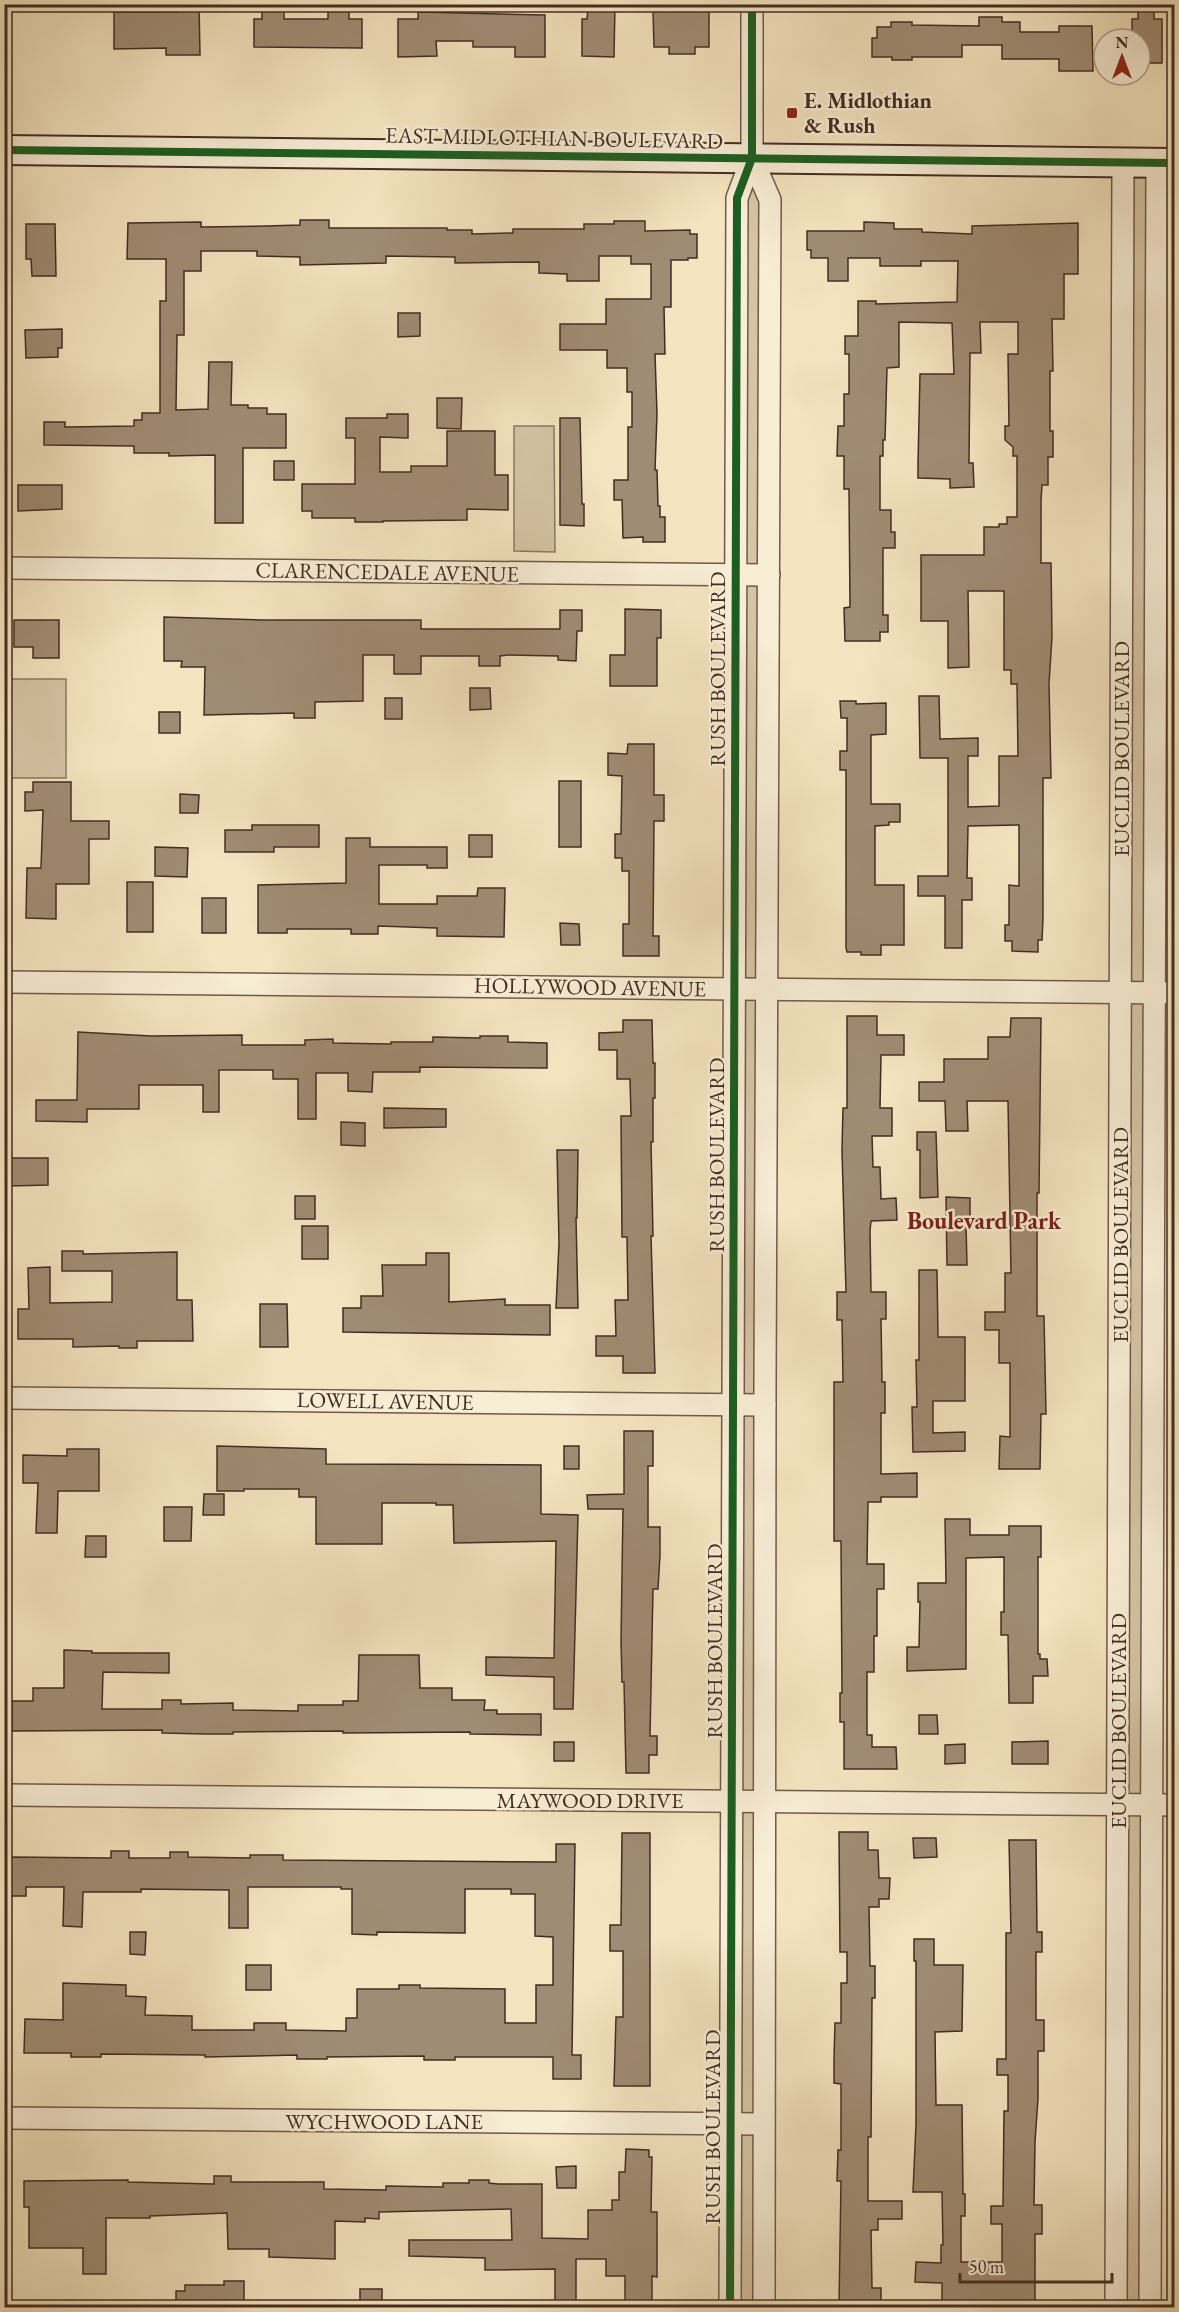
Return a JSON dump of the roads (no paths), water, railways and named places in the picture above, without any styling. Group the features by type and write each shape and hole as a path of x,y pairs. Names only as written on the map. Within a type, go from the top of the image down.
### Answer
{"main road":[{"name":"EAST MIDLOTHIAN BOULEVARD","path":"4,150 1166,163"}],"street":[{"name":"RUSH BOULEVARD","path":"730,2307 737,198 752,158 752,4"},
{"name":"RUSH BOULEVARD","path":"752,158 770,200 764,2307"},
{"name":"EUCLID BOULEVARD","path":"1116,2307 1123,162"},
{"name":"EUCLID BOULEVARD","path":"1150,2307 1153,1408 1164,993 1156,580 1166,163"},
{"name":"CLARENCEDALE AVENUE","path":"4,568 769,575"},
{"path":"1122,580 1156,580"},
{"name":"HOLLYWOOD AVENUE","path":"4,982 1164,993"},
{"name":"LOWELL AVENUE","path":"4,1398 765,1405"},
{"path":"1119,1407 1153,1408"},
{"name":"MAYWOOD DRIVE","path":"4,1795 1174,1806"},
{"name":"WYCHWOOD LANE","path":"4,2118 764,2124"},
{"path":"1117,2127 1151,2128"}],"place":[{"name":"E. Midlothian & Rush","path":"792,113"}],"district":[{"name":"Boulevard Park","path":"984,1220"}]}
